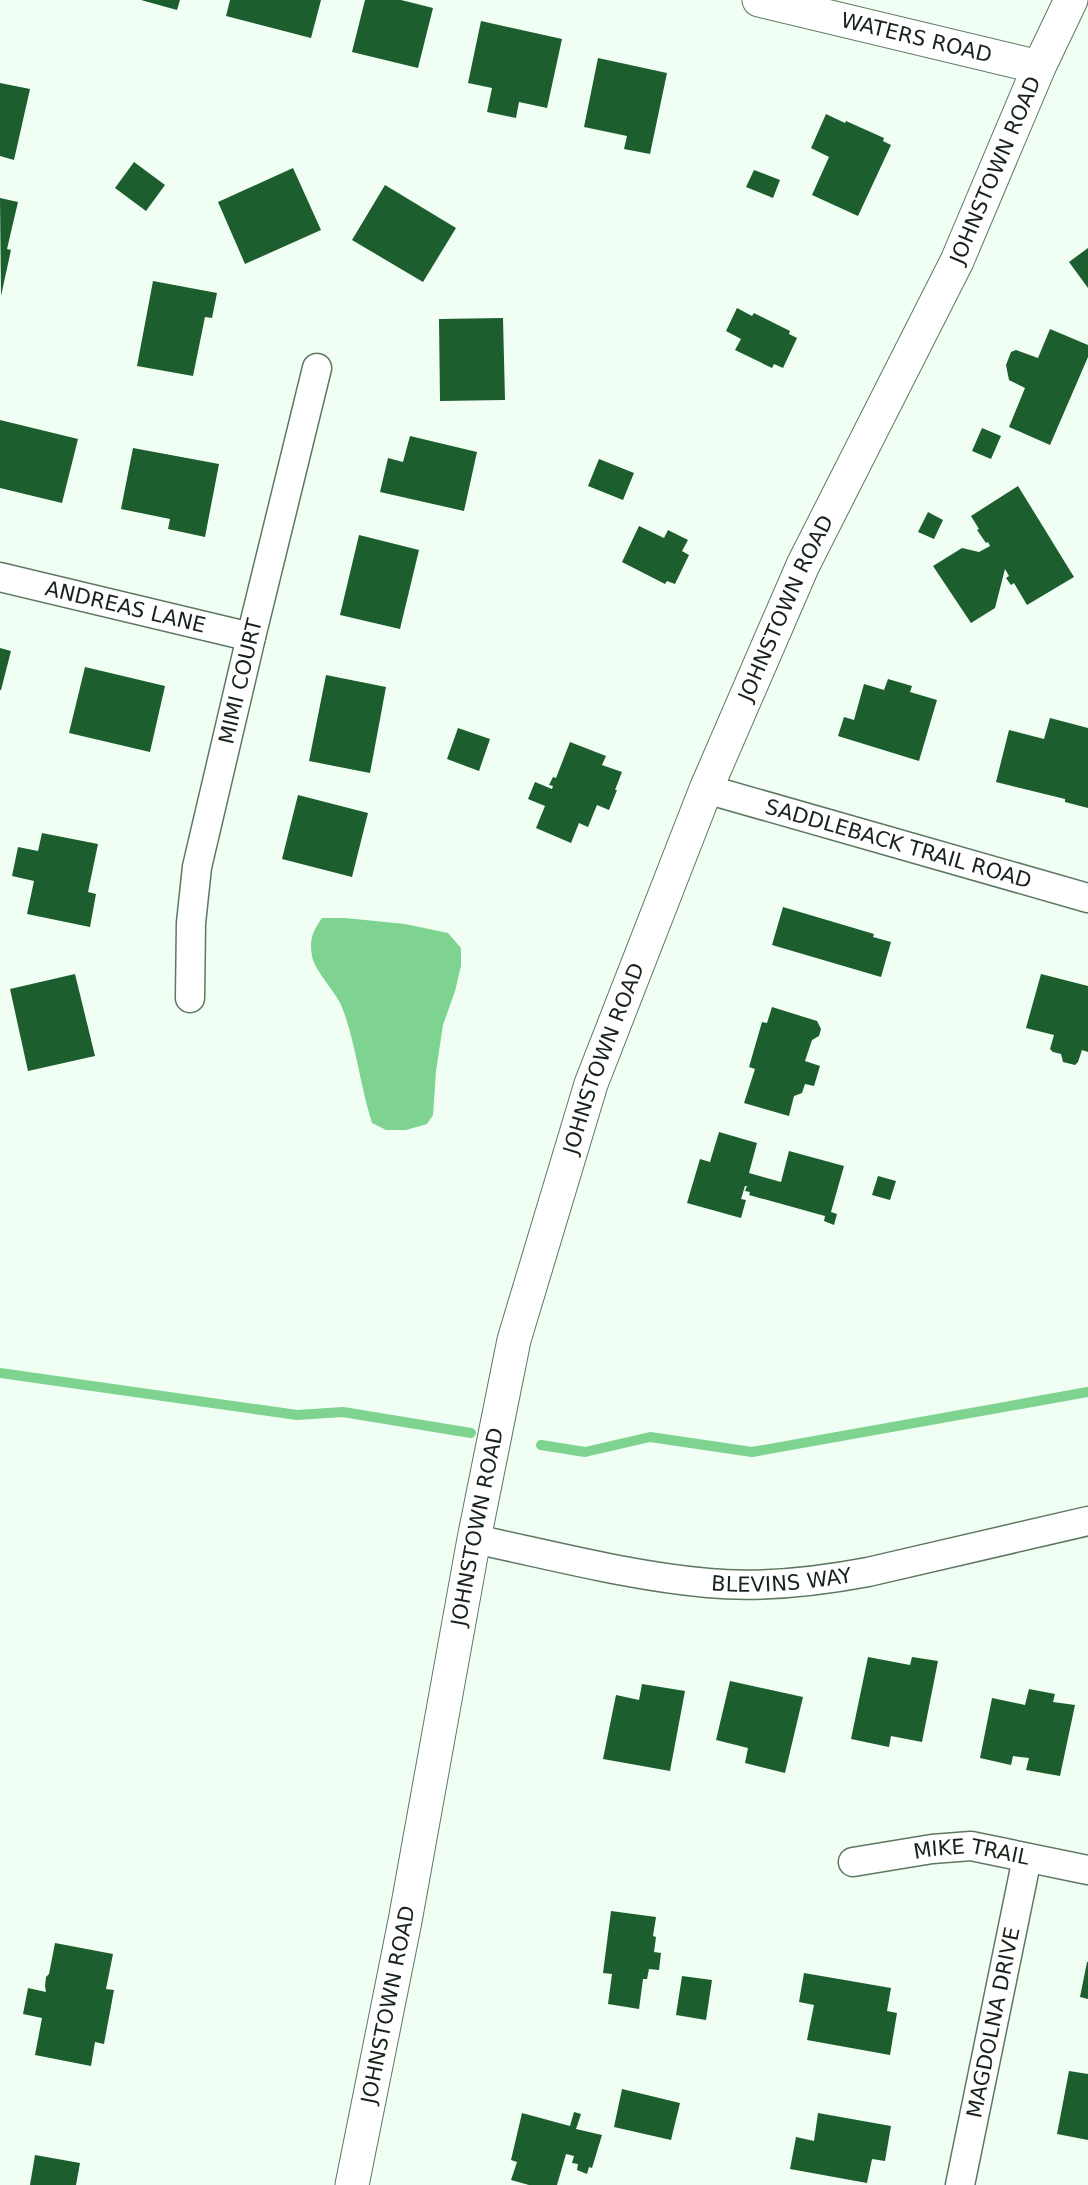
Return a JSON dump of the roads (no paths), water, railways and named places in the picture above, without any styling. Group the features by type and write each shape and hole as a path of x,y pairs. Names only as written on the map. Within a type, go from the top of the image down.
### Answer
{"main road":[{"name":"WATERS ROAD","path":"759,0 1039,67"},
{"name":"JOHNSTOWN ROAD","path":"352,2185 405,1921 474,1539 514,1340 591,1084 706,789 803,565 957,261 1039,67 1071,0"}],"street":[{"name":"MIMI COURT","path":"190,998 191,923 197,867 317,368"},
{"name":"ANDREAS LANE","path":"0,577 251,638"},
{"name":"SADDLEBACK TRAIL ROAD","path":"706,789 1088,898"},
{"name":"BLEVINS WAY","path":"474,1539 681,1580 720,1584 769,1584 832,1579 868,1572 1088,1521"},
{"name":"MIKE TRAIL","path":"854,1862 951,1846 970,1846 1088,1870"},
{"name":"MAGDOLNA DRIVE","path":"960,2185 1027,1858"}],"waterway":[{"path":"0,1373 297,1415 343,1412 471,1433"},
{"path":"541,1445 585,1452 650,1437 752,1452 1088,1392"}]}
